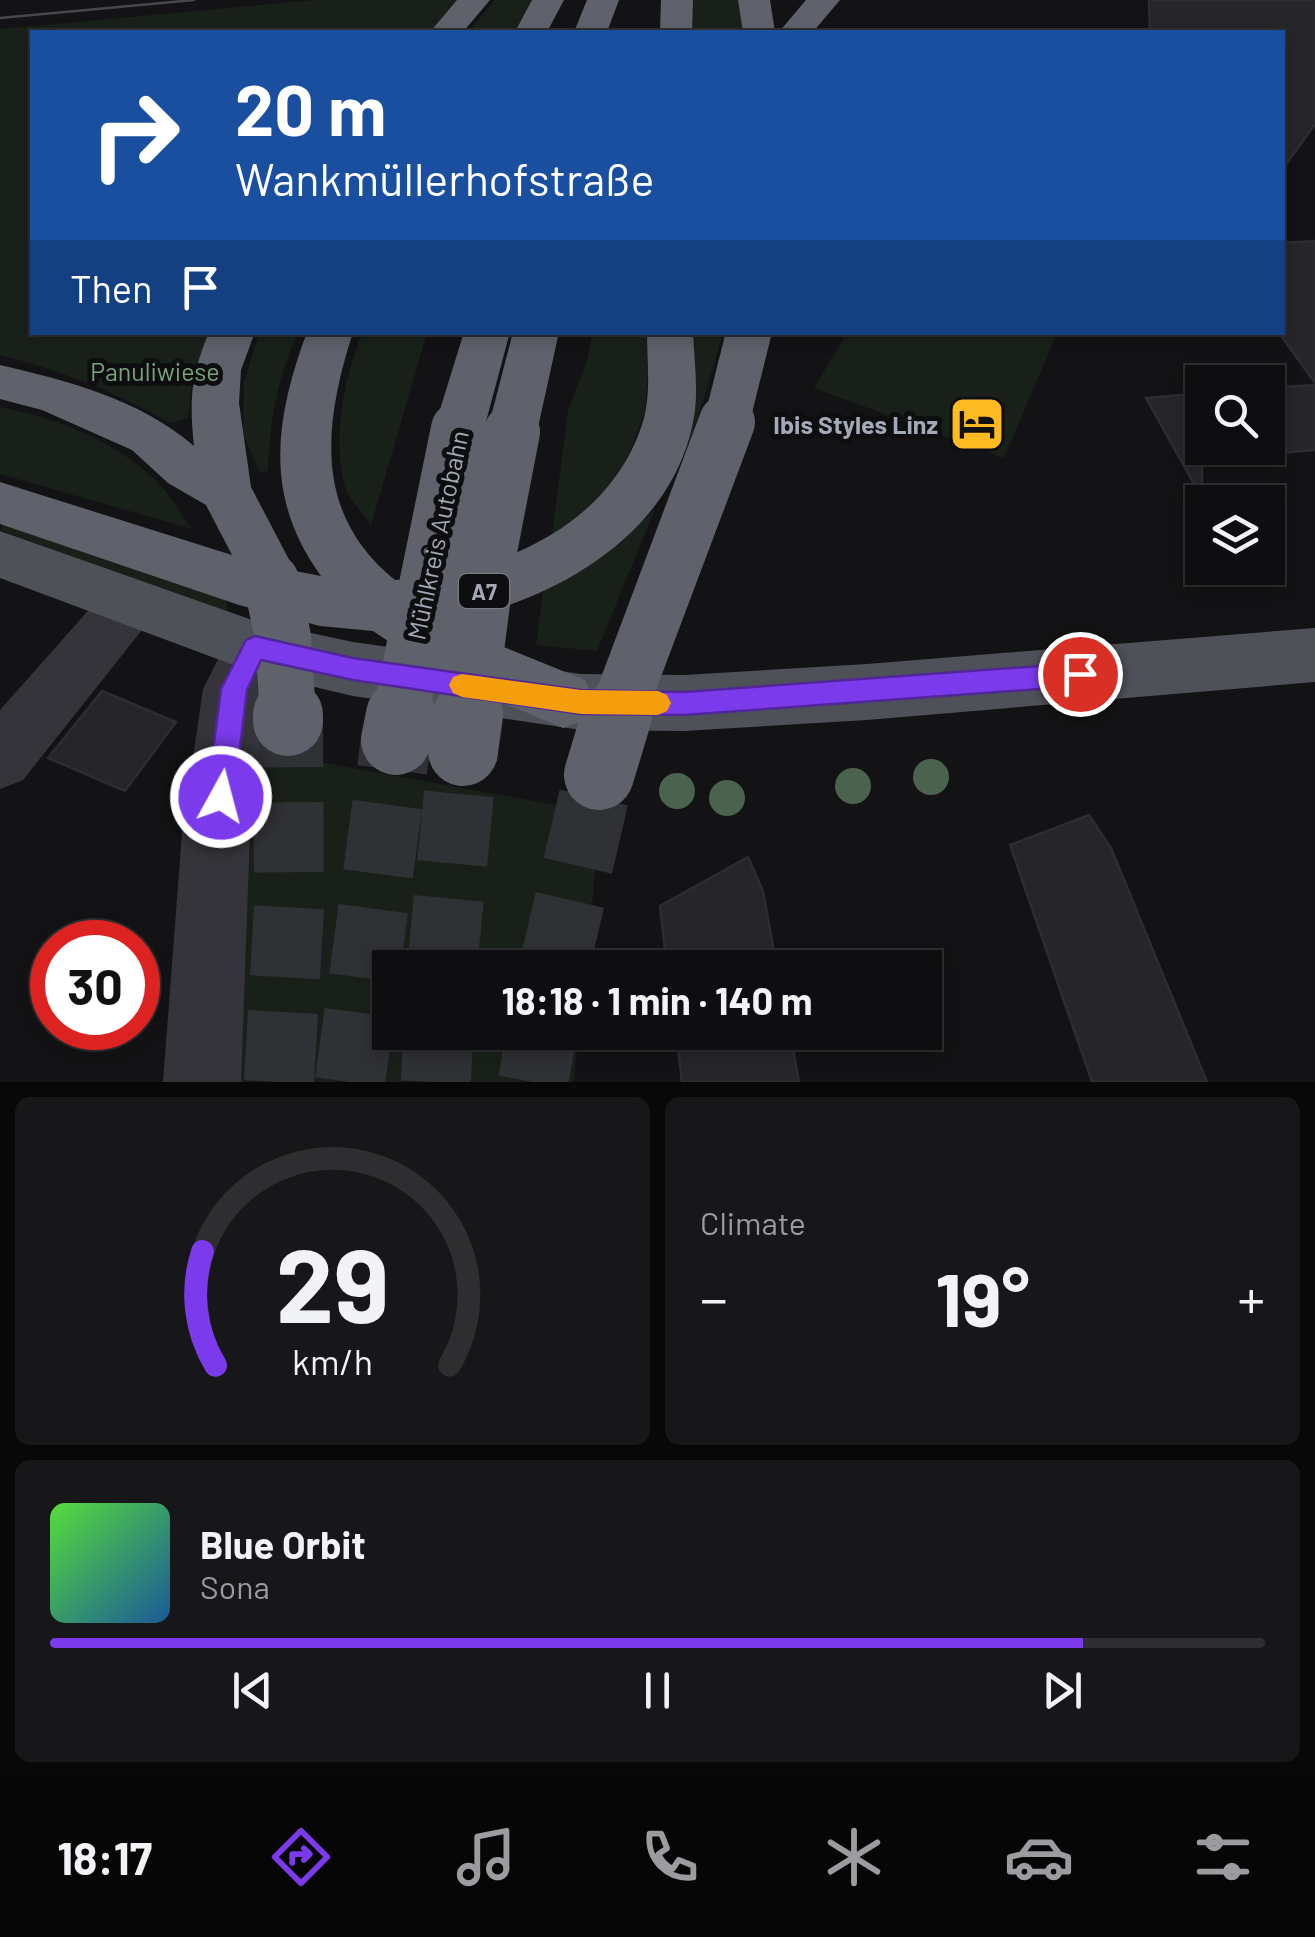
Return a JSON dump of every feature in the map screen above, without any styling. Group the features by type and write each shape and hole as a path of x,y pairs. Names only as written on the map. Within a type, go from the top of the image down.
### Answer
{"highway":[{"path":"448,30 474,0"},
{"path":"676,30 677,0"},
{"path":"754,0 759,30"},
{"path":"797,30 824,0"},
{"path":"592,30 602,1"},
{"path":"231,335 217,370 214,403 222,463 271,581 284,637 288,721"},
{"path":"329,335 316,366 303,418 302,469 313,510 335,554 383,606 450,651 562,700"},
{"name":"Mühlkreis Autobahn","path":"463,751 489,551 486,335"},
{"name":"Mühlkreis Autobahn","path":"396,740 440,509 486,431 534,335"},
{"path":"0,504 262,588 323,602 383,606 448,600 510,583 564,557 613,518 648,472 669,416 670,335"},
{"path":"598,775 628,678 724,433 749,335"},
{"path":"0,382 53,395 106,415 150,437 174,458 222,463"}],"main road":[{"path":"0,554 255,647 353,669 562,700 684,704 1315,655"}],"street":[{"path":"0,758 130,604"},
{"path":"202,1082 216,834 234,689 255,647"}],"green space":[{"name":"Panuliwiese","path":"315,0 460,0 432,30 30,30 30,335 211,335 191,387 188,418 170,423 87,383 0,355 0,29"},
{"path":"495,0 532,0 518,30 470,30"},
{"path":"691,0 739,0 744,30 691,30"},
{"path":"258,335 297,335 276,400 268,471 260,472 243,434 244,382"},
{"path":"361,335 426,335 371,525 347,491 341,467 340,428 350,369"},
{"path":"592,335 651,335 645,411 629,454 612,487 551,542 568,411 587,361"},
{"path":"691,335 722,335 686,458"},
{"path":"846,335 1056,335 1004,458 814,388"},
{"path":"0,407 60,423 115,449 155,480 192,529 0,474"},
{"path":"655,509 597,651 536,645 543,591 585,568"},
{"path":"5,521 223,593 230,616 0,530"},
{"path":"248,749 600,813 588,950 372,950 372,1050 577,1050 573,1082 226,1082"}],"building":[{"path":"1149,0 1315,0 1315,124 1285,166 1285,30 1150,30"},
{"path":"1315,241 1315,383 1282,337 1285,243"},
{"path":"1315,385 1315,450 1285,453 1285,387"},
{"path":"1185,395 1185,465 1202,465 1202,485 1195,485 1146,398"},
{"path":"102,691 176,722 125,791 48,758"},
{"path":"1089,815 1111,848 1207,1082 1092,1082 1010,845"},
{"path":"748,857 763,891 774,950 665,950 660,906"},
{"path":"678,1050 793,1050 799,1082 682,1082"}],"tunnel":[{"path":"279,1082 289,907 288,721"},
{"path":"350,1082 396,740"},
{"path":"444,950 463,751"},
{"path":"558,950 599,775"},
{"path":"436,1082 437,1050"},
{"path":"533,1082 539,1050"}],"tram line":[{"path":"0,18 194,0"}],"slow traffic":[{"path":"462,685 581,702 658,703"}],"place":[{"name":"Ibis Styles Linz","path":"977,424"}],"route":[{"path":"221,797 234,689 255,647 353,669 581,702 684,704 1080,674"}]}
